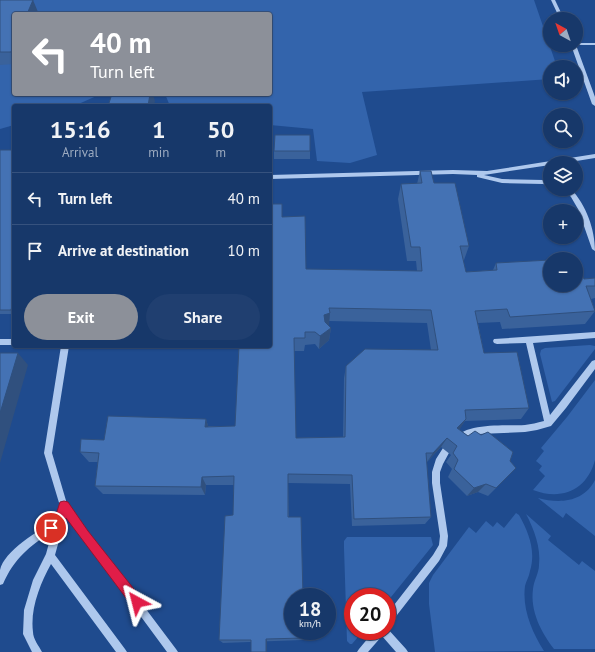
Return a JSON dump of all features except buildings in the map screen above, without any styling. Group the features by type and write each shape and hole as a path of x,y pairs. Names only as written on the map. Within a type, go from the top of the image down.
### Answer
{"street":[{"path":"553,0 559,12"},
{"path":"583,45 595,44"},
{"path":"577,52 595,104"},
{"path":"583,158 595,156"},
{"path":"473,174 543,165"},
{"path":"272,177 453,172 473,174 502,181 543,182"},
{"path":"575,196 580,205 595,249"},
{"path":"497,341 595,335"},
{"path":"529,340 548,423"},
{"path":"0,342 12,342"},
{"path":"65,348 48,453 64,506 173,652"},
{"path":"456,441 465,434 480,431 528,429 548,423 595,363"},
{"path":"396,610 436,558 443,546 444,536 436,477 439,462 446,451"},
{"path":"37,652 28,634 29,610 37,580 50,556 64,506"},
{"path":"0,581 13,558 30,541 44,531 59,524"},
{"path":"50,556 122,652"},
{"path":"362,652 372,640"},
{"path":"392,640 403,652"}],"shaded area":[{"path":"0,0 534,0 543,26 543,52 552,52 555,60 543,60 543,79 362,92 377,155 350,163 317,161 313,129 272,125 272,104 169,104 166,96 272,96 272,12 12,12 12,96 96,96 78,104 12,104 12,126 0,129"},
{"path":"595,346 595,349 555,401 552,402 540,354 541,350 545,348"},
{"path":"595,380 595,460 586,479 580,486 563,493 544,493 533,490 545,476 539,470 542,466 536,461 544,451 541,448"},
{"path":"595,480 595,536 566,513 563,518 538,498 555,501 571,500 585,493"},
{"path":"516,513 519,515 526,529 532,549 532,564 525,586 525,603 532,628 544,651 435,652 429,604 429,583 433,575 469,527 476,533 486,521 493,527 497,522 504,528"},
{"path":"526,514 551,536 548,540 579,565 582,561 595,571 595,649 554,649 545,636 533,605 534,586 539,568 538,545 532,526"},
{"path":"347,537 431,537 433,545 396,591 396,588 345,588 344,541"},
{"path":"347,640 355,640 352,644"}],"route":[{"path":"51,528 59,524 64,506 84,535 137,602"}]}
